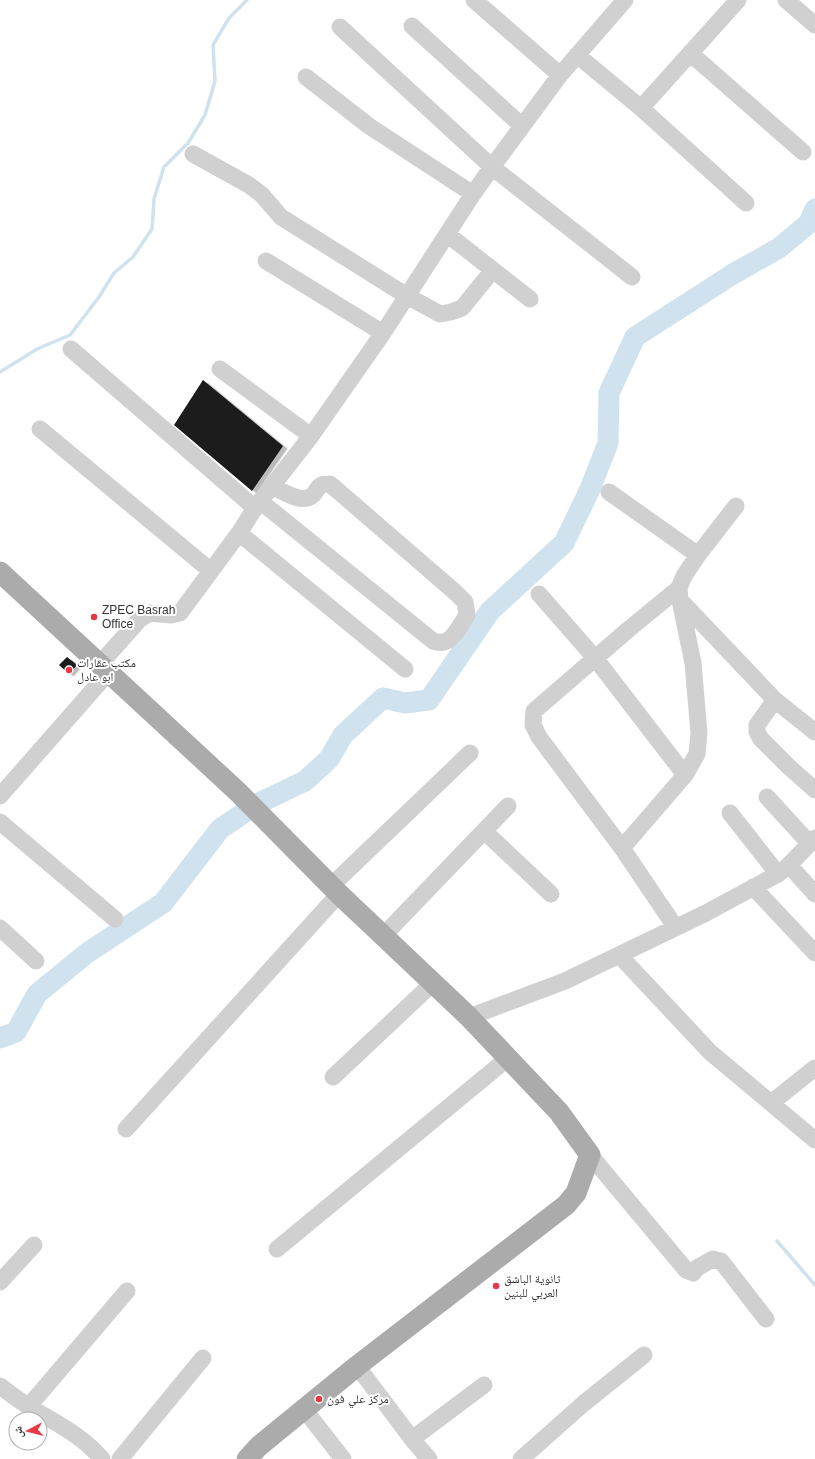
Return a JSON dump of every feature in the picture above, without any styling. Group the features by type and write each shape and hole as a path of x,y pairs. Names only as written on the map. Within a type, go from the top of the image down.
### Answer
{"main road":[{"path":"0,572 238,792 335,890 469,1017 559,1112 590,1155 576,1193 566,1205 358,1366 259,1446 247,1459"}],"street":[{"path":"474,0 560,75"},
{"path":"0,796 104,669 139,620 149,613 171,615 180,613 239,533 258,504 311,436 383,333 473,194 522,126 560,75 625,0"},
{"path":"641,108 738,0"},
{"path":"786,0 815,25"},
{"path":"412,26 522,126"},
{"path":"340,27 492,168 632,276"},
{"path":"690,53 803,152"},
{"path":"577,55 641,108 746,203"},
{"path":"306,77 369,126 473,194"},
{"path":"193,154 249,185 262,196 281,217 407,296 440,314 462,308 494,270"},
{"path":"447,234 530,298"},
{"path":"266,261 383,333"},
{"path":"71,349 258,504 433,641 439,643 445,642 452,638 467,615 465,602 456,592 330,484 318,486 314,494 309,498 302,499 272,486"},
{"path":"220,369 311,436"},
{"path":"40,429 211,571"},
{"path":"609,492 698,555"},
{"path":"622,848 685,775 696,754 699,733 693,662 680,594 684,576 698,555 736,506"},
{"path":"239,533 405,669"},
{"path":"539,594 595,658 685,775"},
{"path":"676,928 622,848 539,737 533,725 534,711 595,658 680,594"},
{"path":"680,594 775,700 815,732"},
{"path":"775,700 757,725 757,732 789,767 815,790"},
{"path":"126,1129 335,890 470,753"},
{"path":"469,1017 565,981 706,913 783,869 812,841 767,796"},
{"path":"383,936 508,806"},
{"path":"730,813 783,869 815,894"},
{"path":"0,822 115,919"},
{"path":"484,831 551,894"},
{"path":"753,887 815,953"},
{"path":"0,928 36,961"},
{"path":"619,955 710,1052 815,1140"},
{"path":"333,1077 433,983"},
{"path":"277,1249 508,1058"},
{"path":"771,1103 815,1068"},
{"path":"590,1155 686,1270 693,1273 697,1268 713,1259 721,1261 766,1319"},
{"path":"0,1282 34,1245"},
{"path":"29,1406 127,1291"},
{"path":"521,1459 583,1404 644,1355"},
{"path":"120,1459 203,1358"},
{"path":"358,1366 429,1459"},
{"path":"412,1438 484,1385"},
{"path":"0,1386 70,1431 96,1451 102,1459"},
{"path":"304,1409 343,1459"}],"building":[{"path":"203,380 283,446 252,491 174,425"},
{"name":"مكتب عقارات ابو عادل","path":"67,657 77,665 69,674 59,665"}],"waterway":[{"path":"0,372 37,349 70,335 99,297 114,273 133,257 152,229 154,199 164,167 188,143 205,115 215,81 213,45 229,18 247,0"},
{"path":"0,1038 16,1032 37,994 87,953 163,903 220,829 257,804 305,781 329,759 343,735 383,698 405,703 429,700 490,611 564,543 590,489 608,443 609,393 635,337 733,274 779,248 809,223 815,209"},
{"path":"777,1241 815,1285"}],"place":[{"name":"ZPEC Basrah Office","path":"94,617"},
{"name":"مكتب عقارات ابو عادل","path":"69,670"},
{"name":"ثانوية الباشق العربي للبنين","path":"496,1286"},
{"name":"مركز علي فون","path":"319,1399"}]}
